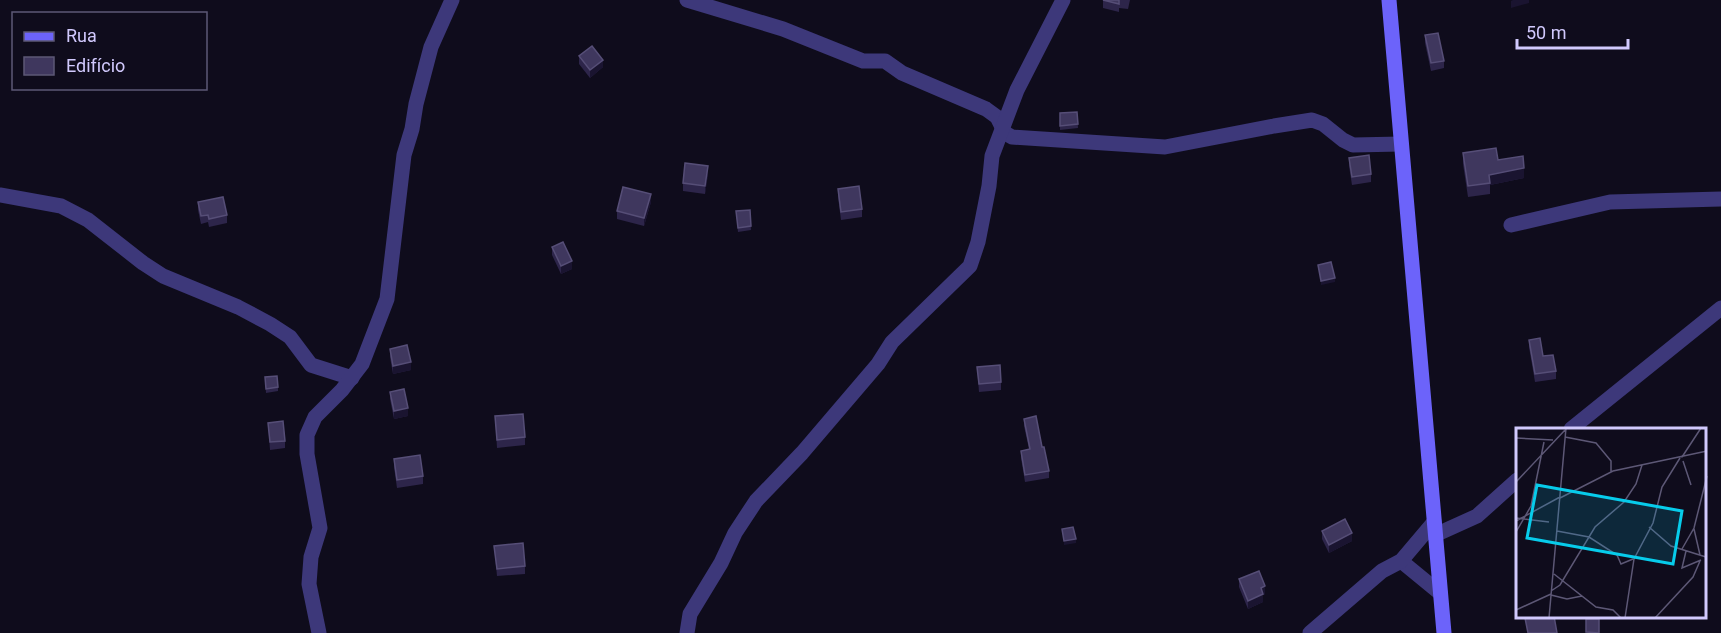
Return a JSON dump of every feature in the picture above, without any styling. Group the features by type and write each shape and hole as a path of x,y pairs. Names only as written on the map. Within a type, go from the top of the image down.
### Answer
{"street":[{"path":"319,633 309,584 311,557 320,528 307,454 308,435 315,417 352,378 362,364 387,299 404,155 432,47 452,0"},
{"path":"687,0 783,29 863,61 885,61 902,73 986,109 997,117 1005,133 1012,137 1165,147 1312,120 1323,124 1342,140 1353,145 1401,144"},
{"path":"687,633 690,614 721,563 735,533 756,501 802,453 878,364 892,342 970,266 978,242 989,186 992,156 1002,127 1017,90 1063,0"},
{"path":"1389,0 1443,633"},
{"path":"0,195 61,206 88,220 117,244 163,276 238,308 290,337 311,366 352,378"},
{"path":"1511,225 1610,202 1721,199"},
{"path":"1572,428 1721,308"},
{"path":"1310,633 1382,571 1401,561 1434,528 1477,516 1516,481"},
{"path":"1401,561 1440,593"}],"building":[{"path":"1103,0 1119,0 1119,4"},
{"path":"1438,33 1444,61 1431,63 1425,35"},
{"path":"592,46 603,60 590,70 579,56"},
{"path":"1077,112 1078,124 1060,126 1060,113"},
{"path":"1496,148 1498,160 1523,156 1524,168 1489,175 1490,183 1468,186 1463,153"},
{"path":"1369,155 1371,174 1352,177 1349,158"},
{"path":"685,163 708,166 705,186 683,183"},
{"path":"859,186 862,209 841,212 838,189"},
{"path":"623,187 651,194 644,218 617,211"},
{"path":"223,197 227,215 209,219 208,215 201,216 198,202"},
{"path":"750,210 751,226 738,228 736,211"},
{"path":"563,242 572,261 561,266 552,247"},
{"path":"1331,262 1335,278 1321,281 1318,265"},
{"path":"1540,338 1543,356 1553,355 1556,371 1535,374 1529,340"},
{"path":"407,345 411,362 393,366 390,349"},
{"path":"1000,365 1001,382 979,384 977,367"},
{"path":"277,376 278,387 266,389 265,377"},
{"path":"404,389 408,408 394,411 390,392"},
{"path":"523,414 525,437 497,440 495,416"},
{"path":"1036,416 1049,471 1025,475 1021,451 1030,449 1024,419"},
{"path":"283,421 285,441 270,442 268,423"},
{"path":"420,455 423,476 397,480 394,459"},
{"path":"1345,519 1352,533 1329,545 1322,531"},
{"path":"1073,527 1076,539 1064,541 1062,529"},
{"path":"523,543 525,566 497,569 494,546"},
{"path":"1259,571 1265,586 1261,588 1263,594 1248,601 1239,579"},
{"path":"1525,618 1554,618 1557,633 1528,633"},
{"path":"1586,619 1599,619 1599,633 1586,632"}]}
